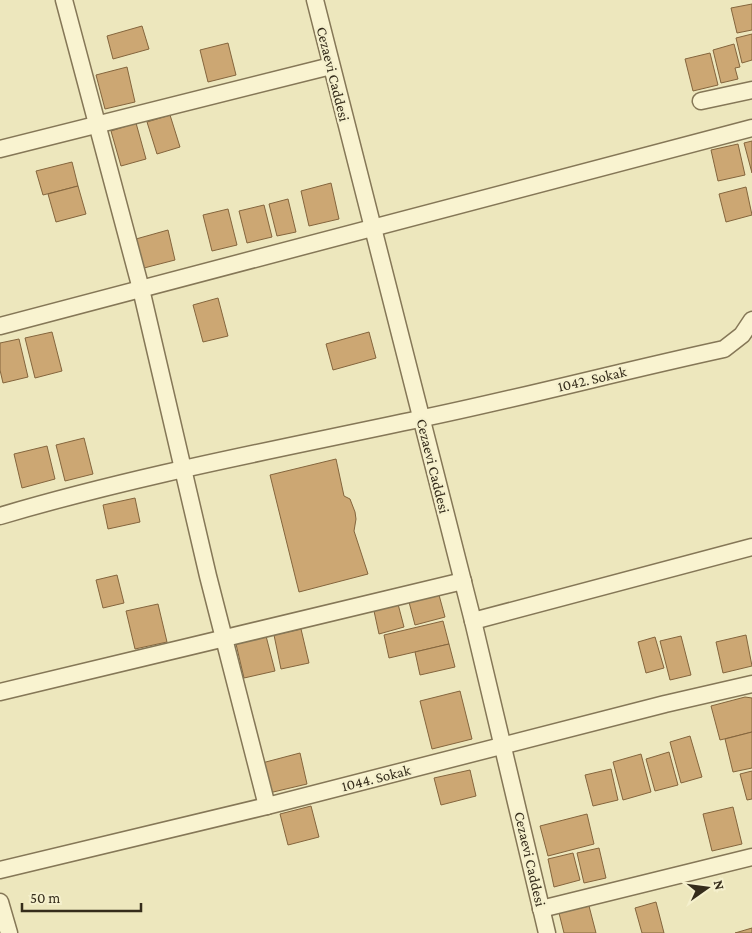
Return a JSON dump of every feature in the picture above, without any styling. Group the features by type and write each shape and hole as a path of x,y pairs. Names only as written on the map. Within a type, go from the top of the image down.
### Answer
{"street":[{"path":"64,0 141,289 224,638 267,806"},
{"name":"Cezaevi Caddesi","path":"315,0 473,621 547,933"},
{"path":"0,149 331,66"},
{"path":"701,101 752,90"},
{"path":"0,326 752,128"},
{"name":"1042. Sokak","path":"0,516 62,498 183,468 421,419 724,349 742,335 752,320"},
{"path":"473,621 752,547"},
{"path":"0,692 463,581"},
{"name":"1044. Sokak","path":"0,870 267,806 665,704 752,684"},
{"path":"541,909 752,857"},
{"path":"0,902 9,933"}],"building":[{"path":"752,4 752,30 737,33 731,8"},
{"path":"142,26 149,49 113,59 107,36"},
{"path":"752,34 752,60 742,63 736,38"},
{"path":"228,43 236,75 208,82 200,50"},
{"path":"734,44 740,67 735,68 738,79 721,83 713,50"},
{"path":"710,53 718,85 693,91 685,59"},
{"path":"127,67 135,102 105,109 96,75"},
{"path":"170,115 180,147 157,154 147,122"},
{"path":"136,123 146,159 121,166 111,131"},
{"path":"752,141 752,173 744,143"},
{"path":"738,144 745,175 718,181 711,150"},
{"path":"72,162 78,186 43,195 36,171"},
{"path":"331,183 339,219 309,226 301,191"},
{"path":"78,186 86,214 56,222 48,194"},
{"path":"746,187 752,215 726,222 719,194"},
{"path":"288,199 296,232 277,236 269,204"},
{"path":"264,205 272,237 247,243 239,211"},
{"path":"228,209 237,245 212,251 203,215"},
{"path":"168,230 175,260 144,268 136,239"},
{"path":"218,298 228,336 203,342 193,305"},
{"path":"52,332 62,371 35,378 25,338"},
{"path":"369,332 376,358 333,370 326,344"},
{"path":"19,339 28,377 3,383 0,370 0,343"},
{"path":"84,438 93,474 65,481 56,445"},
{"path":"47,446 55,479 22,488 14,454"},
{"path":"336,459 344,496 350,499 355,512 354,531 368,574 299,592 270,475"},
{"path":"135,498 140,522 108,529 103,505"},
{"path":"117,575 124,603 103,608 96,580"},
{"path":"439,595 445,617 415,625 409,602"},
{"path":"158,604 167,642 135,649 126,611"},
{"path":"398,604 404,627 379,634 374,611"},
{"path":"443,621 449,644 389,658 384,635"},
{"path":"301,629 309,663 281,669 274,635"},
{"path":"746,635 752,666 723,673 716,642"},
{"path":"266,636 275,671 244,678 236,644"},
{"path":"681,636 691,675 670,680 660,641"},
{"path":"655,637 664,668 646,673 638,642"},
{"path":"449,644 455,667 420,675 415,652"},
{"path":"460,691 472,739 432,749 420,701"},
{"path":"745,697 752,698 752,732 720,740 711,706"},
{"path":"752,732 752,768 733,772 725,739"},
{"path":"690,736 702,777 681,783 670,742"},
{"path":"669,752 678,785 655,791 646,759"},
{"path":"300,753 307,784 269,793 262,763"},
{"path":"641,754 651,792 623,800 613,762"},
{"path":"611,769 618,800 593,806 585,775"},
{"path":"470,770 476,796 441,805 434,778"},
{"path":"752,771 752,799 747,800 740,774"},
{"path":"311,806 319,837 288,845 280,814"},
{"path":"733,807 742,844 712,851 703,814"},
{"path":"587,814 594,844 548,856 540,826"},
{"path":"599,848 606,878 584,883 577,853"},
{"path":"573,853 580,880 554,887 548,859"},
{"path":"656,902 664,933 642,933 635,908"},
{"path":"589,906 596,933 564,933 559,913"},
{"path":"752,928 752,933 735,933"}]}
